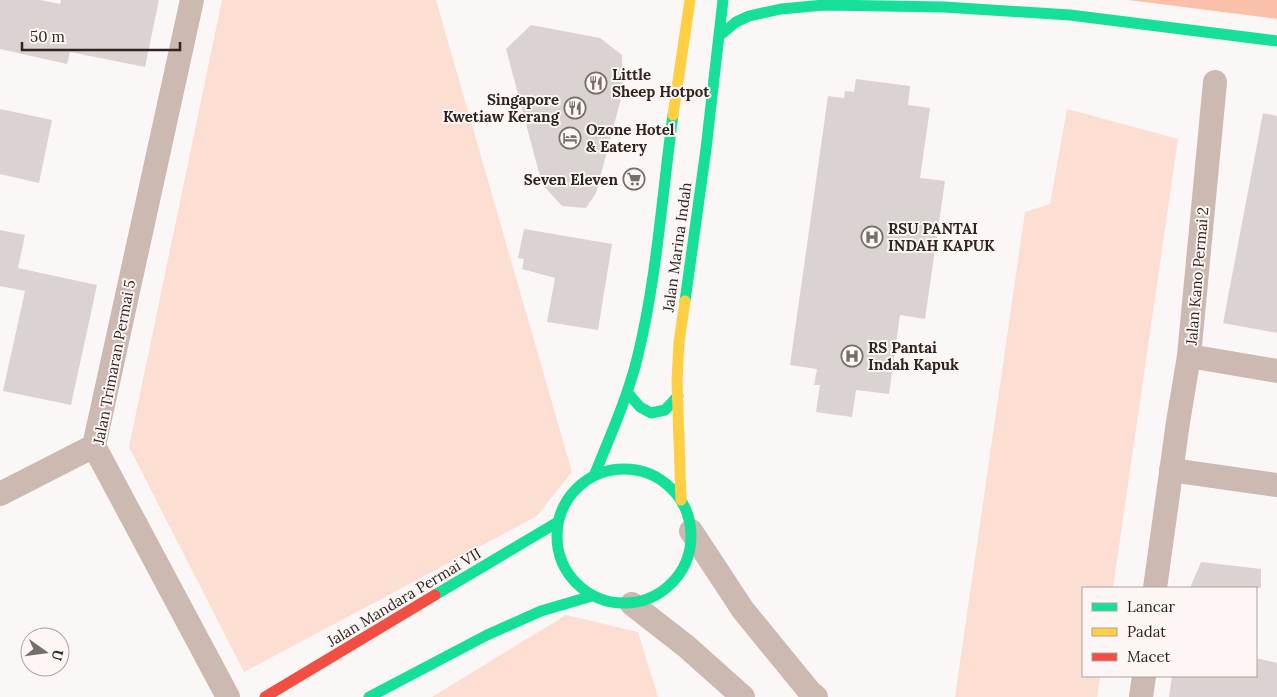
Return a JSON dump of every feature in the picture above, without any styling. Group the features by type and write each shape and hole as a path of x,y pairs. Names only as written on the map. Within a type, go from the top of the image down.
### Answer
{"main road":[{"name":"Jalan Marina Indah","path":"594,476 627,392 638,357 646,320 677,83 690,0"},
{"name":"Jalan Marina Indah","path":"680,500 677,381 679,342 723,0"},
{"path":"798,0 817,5"},
{"path":"719,36 736,22 749,16 781,9 817,5 944,7 1070,15 1277,41"},
{"path":"627,392 640,407 651,413 665,410 678,396"},
{"path":"617,469 641,471 664,482 680,500 688,515 691,531 688,557 676,579 656,596 632,604 612,603 592,596 575,583 563,565 557,544 558,522 569,498 578,488 594,476 617,469"},
{"name":"Jalan Mandara Permai VII","path":"266,697 558,522"},
{"path":"377,695 487,635 541,611 592,596"}],"street":[{"name":"Jalan Trimaran Permai 5","path":"192,0 94,446 228,697"},
{"name":"Jalan Kano Permai 2","path":"1155,587 1189,356 1215,82"},
{"path":"1189,356 1277,371"},
{"path":"0,494 94,446"},
{"path":"1171,470 1277,485"},
{"path":"691,531 743,610 816,697"},
{"path":"632,604 687,647 744,697"},
{"path":"1141,697 1144,677"}],"shaded area":[{"path":"222,0 436,0 572,472 537,516 244,672 129,447"},
{"path":"1128,0 1277,0 1277,19"},
{"path":"1067,109 1178,139 1113,587 1082,587 1082,677 1100,677 1097,697 955,697 1025,212 1050,204"},
{"path":"566,615 638,632 658,697 432,697"}],"building":[{"path":"0,0 40,0 60,4 61,0 159,0 145,67 70,52 67,64 0,49"},
{"name":"Ozone Hotel & Eatery","path":"531,25 600,38 622,55 623,91 596,193 586,208 562,206 542,184 506,49"},
{"path":"856,79 910,86 908,105 930,108 920,178 945,181 925,319 900,315 889,394 856,390 852,417 816,412 820,385 814,385 817,369 790,365 828,96 844,98 845,91 854,92"},
{"path":"0,109 52,120 39,183 0,174"},
{"path":"1263,113 1277,116 1277,333 1223,323"},
{"path":"524,229 612,244 598,330 547,322 555,278 522,269 524,259 518,258"},
{"path":"0,230 25,235 18,268 97,285 71,405 3,391 25,291 0,286"},
{"path":"1201,562 1261,569 1261,588 1190,587"},
{"path":"1257,658 1277,663 1277,697 1169,697 1172,677 1257,677"}],"traffic: fast":[{"path":"685,301 706,149 723,0"},
{"path":"719,36 736,22 749,16 781,9 824,5 944,7 1070,15 1277,41"},
{"path":"594,476 629,386 645,326 655,266 673,115"},
{"path":"627,392 640,407 651,413 665,410 678,396"},
{"path":"624,469 650,474 661,480 671,489 680,499 686,510 691,536 686,562 680,573 671,583 661,592 650,598 624,603 598,598 587,592 577,583 568,573 562,562 557,536 562,510 568,499 577,489 587,480 598,474 624,469"},
{"path":"435,595 558,522"},
{"path":"369,697 487,635 541,611 592,596"}],"traffic: slow":[{"path":"673,115 690,0"},
{"path":"681,500 677,381 679,342 685,301"}],"traffic: jam":[{"path":"265,697 435,595"}],"place":[{"name":"Little Sheep Hotpot","path":"596,83"},
{"name":"Singapore Kwetiaw Kerang","path":"575,108"},
{"name":"Ozone Hotel & Eatery","path":"570,138"},
{"name":"Seven Eleven","path":"634,179"},
{"name":"RSU PANTAI INDAH KAPUK","path":"872,237"},
{"name":"RS Pantai Indah Kapuk","path":"852,356"}]}
